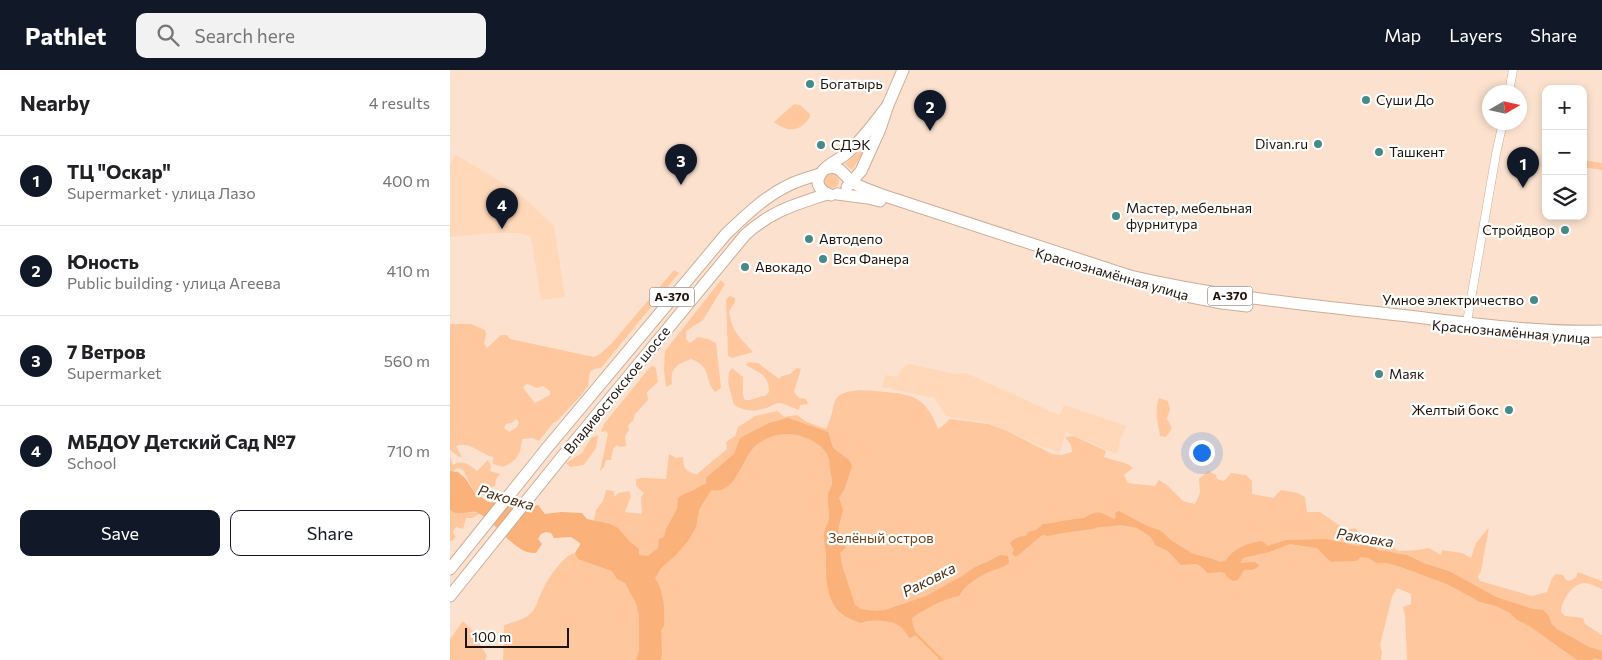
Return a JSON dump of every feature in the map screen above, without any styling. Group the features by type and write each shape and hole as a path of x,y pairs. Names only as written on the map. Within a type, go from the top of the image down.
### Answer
{"highway":[{"name":"А-370","path":"832,194 843,191 861,171 903,70"},
{"name":"А-370","path":"823,171 846,154 862,138 888,105"},
{"name":"А-370","path":"823,171 833,167 838,168 851,181"},
{"path":"823,171 818,178 821,190 832,194"},
{"name":"Владивостокское шоссе","path":"450,569 582,405 726,234 769,196 823,171"},
{"name":"Краснознамённая улица","path":"851,181 882,195 1130,276 1244,306 1467,322 1562,335 1602,331"},
{"name":"Владивостокское шоссе","path":"451,594 745,236 756,225 776,212 832,194"},
{"name":"Краснознамённая улица","path":"832,194 868,198 1100,273 1154,288 1208,296"},
{"name":"Краснознамённая улица","path":"1388,317 1602,338"},
{"path":"582,405 584,412 595,417"}],"street":[{"path":"1510,85 1513,70"},
{"path":"1467,322 1501,130"}],"shaded area":[{"path":"456,155 518,192 554,226 565,297 541,300 531,237 520,233 492,233 450,237 450,165"},
{"path":"908,364 956,374 966,373 1059,415 1064,405 1127,426 1120,439 1116,454 1066,432 1060,452 1041,446 989,423 946,416 934,398 882,387 885,375 897,377 902,368"},
{"path":"788,418 828,432 833,448 849,460 852,466 845,488 839,498 843,510 838,530 839,535 847,542 845,548 840,553 842,565 855,605 861,609 885,610 926,596 975,567 1000,555 1008,556 1009,563 974,580 959,596 946,599 912,618 916,635 910,638 901,627 894,623 874,621 861,623 848,618 836,608 829,594 824,531 829,519 828,494 832,478 827,454 820,446 806,438 791,434 774,436 754,447 732,482 719,490 711,490 699,510 696,527 688,541 661,568 655,578 662,595 664,607 664,626 661,630 661,660 636,660 639,651 639,616 636,603 625,583 617,579 612,571 578,559 575,553 580,543 571,537 554,538 551,533 546,532 541,534 538,539 542,544 536,553 528,552 514,544 480,514 475,512 456,513 450,510 450,471 458,472 466,479 474,492 488,502 538,505 545,514 561,512 582,513 587,519 610,524 618,528 639,549 639,555 648,556 658,548 659,539 664,537 666,529 677,509 678,498 706,484 706,478 734,454 740,438 769,423"},
{"path":"1119,511 1161,531 1172,541 1193,554 1220,562 1225,561 1241,547 1262,541 1268,546 1286,540 1327,539 1376,551 1380,555 1375,558 1364,553 1356,561 1331,562 1317,548 1290,544 1269,552 1243,558 1240,563 1255,562 1259,565 1252,570 1244,570 1238,580 1233,581 1225,573 1207,573 1201,566 1195,564 1181,565 1168,551 1155,545 1151,537 1137,528 1122,525 1083,529 1075,526 1079,521 1093,513 1102,513 1114,519 1116,517 1115,513"},
{"path":"1058,523 1062,527 1059,530 1041,536 1016,557 1012,554 1014,550 1010,543 1015,539 1026,536 1028,532 1036,530 1043,524"},
{"path":"1399,554 1407,555 1426,564 1449,571 1496,597 1533,609 1543,610 1557,629 1589,647 1602,651 1602,660 1594,658 1592,660 1577,660 1528,625 1517,620 1510,613 1496,606 1480,602 1449,585 1401,567 1387,557"}],"green space":[{"path":"794,104 800,105 810,114 810,117 802,126 789,129 779,126 774,122"},
{"path":"869,143 852,170 845,164"},
{"path":"1587,161 1602,163 1602,170 1587,168"},
{"path":"829,174 835,174 839,181 835,188 829,188 825,184 825,178"},
{"path":"674,270 679,273 601,368 590,372 588,386 557,421 553,423 539,441 532,438 522,439 521,449 512,462 503,467 493,464 493,457 466,445 456,446 462,457 459,457 450,450 450,324 471,324 485,330 484,343 487,348 501,335 507,335 510,339 594,357 612,343","holes":["527,384 537,388 543,386 550,391 550,395 535,403 523,387","516,419 519,422 517,427 509,432 504,428 506,424 512,423"]},
{"path":"721,280 725,284 703,320 686,331 686,339 690,343 698,337 716,343 721,388 715,392 711,387 705,370 698,362 691,359 675,367 672,374 672,384 666,387 664,370 665,351"},
{"path":"730,296 735,298 735,302 729,312 732,324 737,334 753,352 732,358 728,356 726,299"},
{"path":"748,362 758,363 779,379 797,368 801,369 794,392 799,398 806,399 808,404 800,405 799,410 780,403 765,409 756,410 742,409 734,405 728,382 729,372 732,368 743,377 743,395 745,400 765,396 769,392 769,386 765,378 759,372 746,365"},
{"path":"650,367 656,368 658,382 647,392 648,400 628,425 629,430 625,436 626,446 620,447 617,445 613,449 611,460 606,460 604,467 600,471 608,434 606,431 601,432 604,424"},
{"name":"Зелёный остров","path":"860,390 890,392 913,397 928,409 938,429 949,419 989,424 1052,454 1061,455 1072,452 1071,445 1065,437 1074,436 1106,451 1104,457 1123,462 1133,468 1124,475 1128,483 1155,486 1159,480 1167,485 1183,501 1195,504 1200,493 1199,479 1208,471 1216,475 1217,479 1224,481 1231,473 1246,475 1252,481 1252,494 1273,498 1281,490 1298,493 1305,497 1307,512 1320,512 1346,530 1355,528 1362,535 1369,536 1376,544 1389,543 1398,551 1429,548 1441,555 1442,550 1462,553 1471,558 1476,543 1489,527 1481,571 1478,577 1480,581 1532,596 1547,592 1552,578 1556,574 1563,575 1566,580 1570,581 1576,577 1578,572 1602,581 1602,589 1586,583 1572,589 1565,598 1561,612 1565,616 1583,618 1585,624 1602,635 1602,660 1407,660 1403,607 1411,604 1411,594 1397,588 1392,597 1380,645 1382,652 1381,660 503,660 504,625 522,619 534,610 551,575 565,558 575,553 580,545 594,520 596,510 603,501 606,490 614,491 614,497 618,493 629,491 631,496 625,512 642,514 641,497 644,493 636,486 636,479 666,479 669,454 676,458 683,457 686,469 697,474 727,449 726,442 735,436 738,427 755,416 777,411 784,417 797,415 807,422 826,429 837,397"},
{"path":"1159,398 1168,401 1170,409 1167,419 1172,428 1166,437 1160,436 1157,421"},
{"path":"598,435 596,448 584,465 570,467 566,463 582,453 591,438"},
{"path":"450,456 453,465 463,463 477,471 488,460 491,466 490,471 500,474 496,479 495,486 489,488 486,496 474,492 463,470 458,468 450,471"},
{"path":"450,510 480,513 473,518 466,518 463,529 456,527 453,532 456,537 452,541 450,541"},
{"path":"463,621 471,629 487,656 485,660 450,660 450,639"}],"waterway":[{"name":"Раковка","path":"1048,530 1092,523"},
{"name":"Раковка","path":"1362,551 1370,552 1378,557 1402,561"},
{"path":"915,633 942,660"}],"place":[{"name":"Богатырь","path":"810,84"},
{"name":"Суши До","path":"1366,100"},
{"name":"Юность","path":"930,131"},
{"name":"Divan.ru","path":"1318,144"},
{"name":"СДЭК","path":"821,145"},
{"name":"Ташкент","path":"1379,152"},
{"name":"7 Ветров","path":"681,185"},
{"name":"ТЦ \"Оскар\"","path":"1523,188"},
{"name":"Мастер, мебельная фурнитура","path":"1116,216"},
{"name":"МБДОУ Детский Сад №7","path":"502,229"},
{"name":"Стройдвор","path":"1565,230"},
{"name":"Автодепо","path":"809,239"},
{"name":"Вся Фанера","path":"823,259"},
{"name":"Авокадо","path":"745,267"},
{"name":"Умное электричество","path":"1534,300"},
{"name":"Маяк","path":"1379,374"},
{"name":"Желтый бокс","path":"1509,410"}]}
